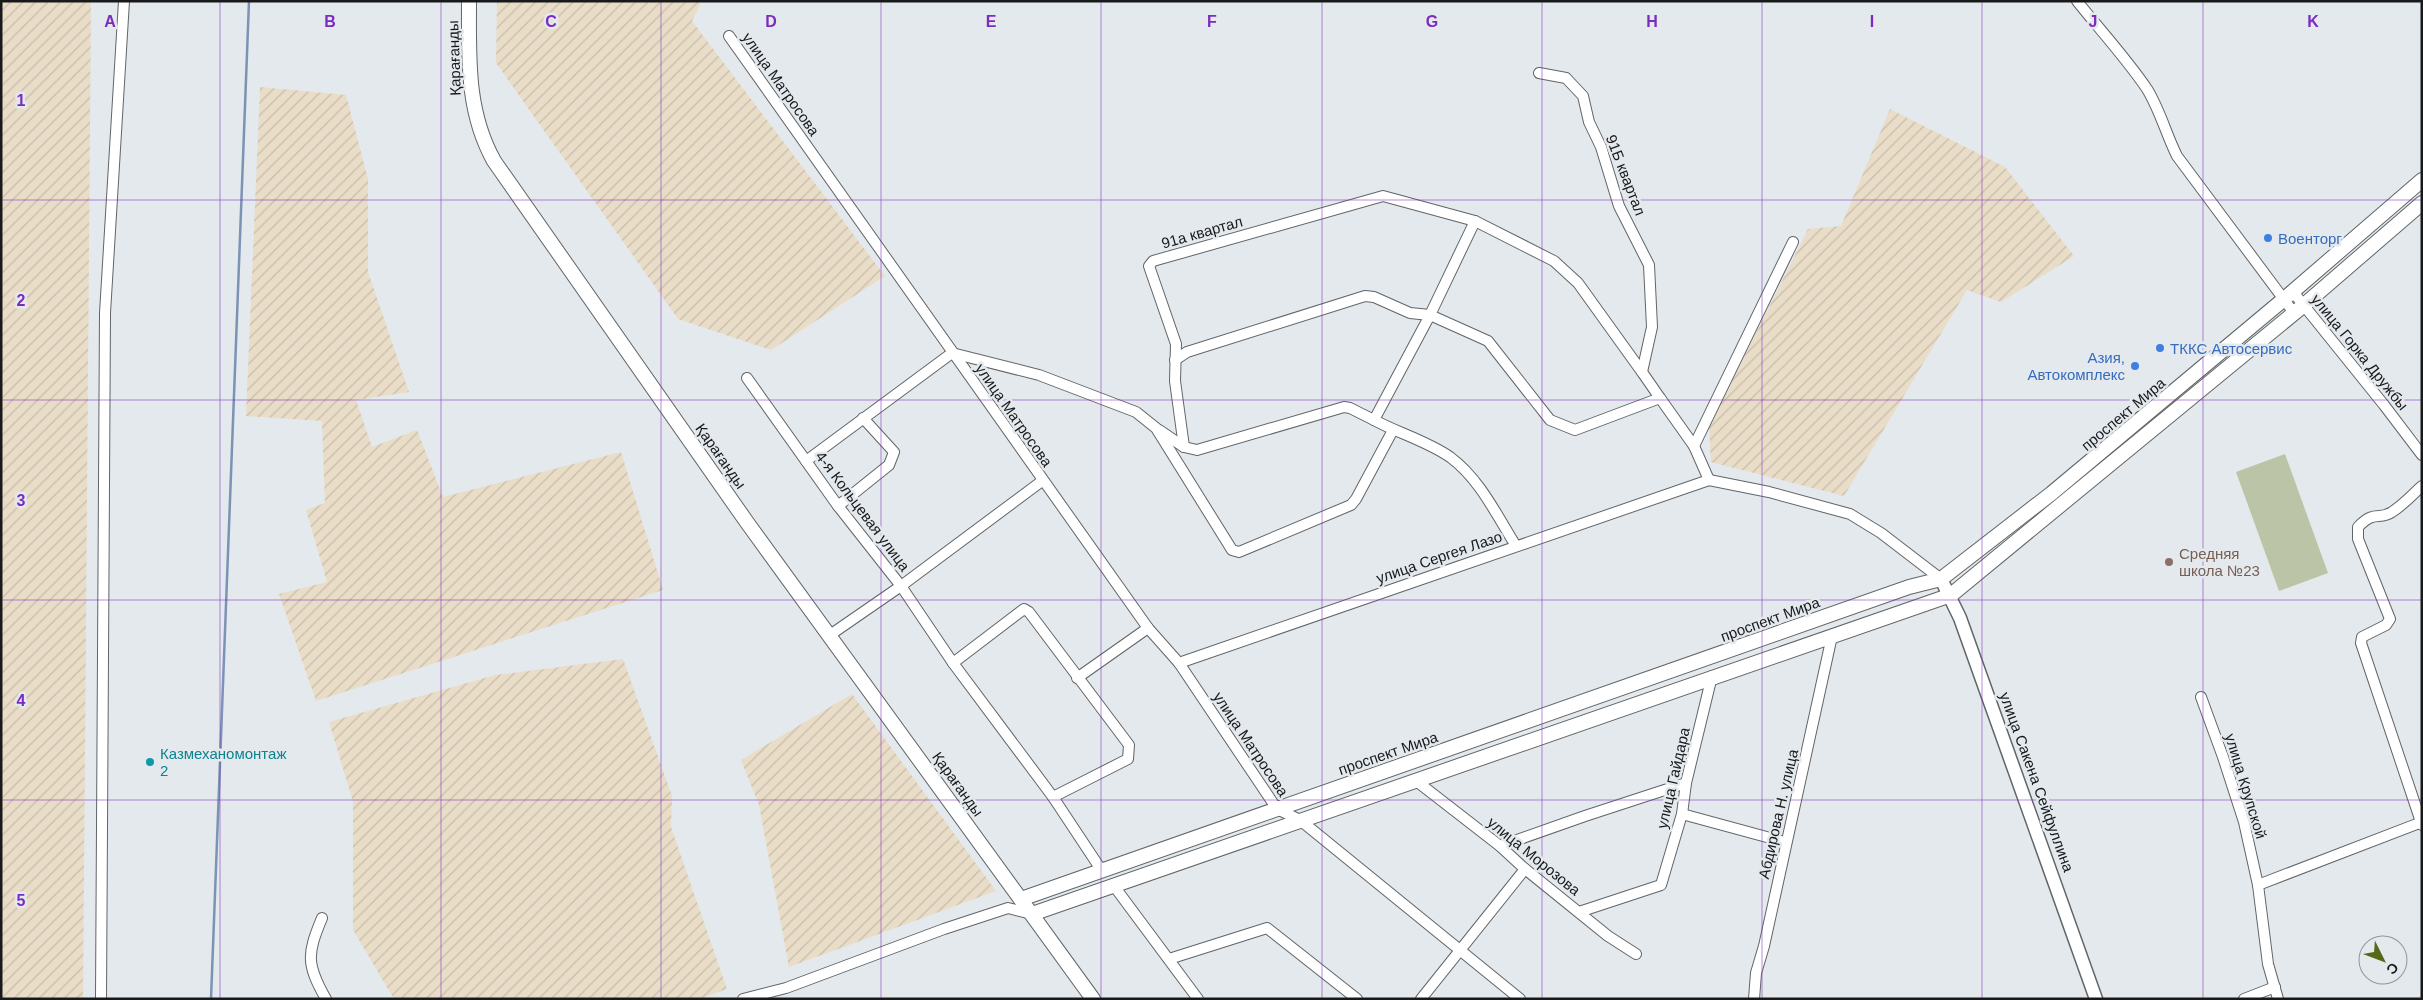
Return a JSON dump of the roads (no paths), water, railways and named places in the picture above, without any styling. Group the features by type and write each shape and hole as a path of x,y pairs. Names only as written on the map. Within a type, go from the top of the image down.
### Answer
{"main road":[{"name":"Қарағанды","path":"468,1 469,77 477,122 485,145 624,348 746,521 1093,999"},
{"name":"проспект Мира","path":"1021,899 1909,587 1941,579 2068,480 2288,296 2422,180"},
{"name":"проспект Мира","path":"1032,914 1712,676 1951,595 2299,309 2422,203"}],"street":[{"path":"101,999 104,313 124,1"},
{"name":"улица Горка Дружбы","path":"2077,1 2146,89 2161,114 2167,138 2177,156 2288,296 2422,455"},
{"name":"улица Матросова","path":"730,36 1042,481 1148,628 1179,663 1277,809"},
{"name":"91Б квартал","path":"1539,73 1566,78 1583,96 1589,122 1601,147 1619,206 1650,265 1652,327 1642,372"},
{"name":"91а квартал","path":"1175,360 1176,344 1149,266 1152,261 1383,196 1475,220"},
{"path":"1374,420 1430,315 1475,220 1554,261 1578,283 1694,446 1709,480 1769,492 1850,514 1881,533 1941,579"},
{"path":"1694,446 1793,242"},
{"path":"1184,447 1176,397 1175,360 1186,352 1364,296 1374,297 1410,313 1430,315 1488,341 1550,420 1575,430 1660,398"},
{"path":"806,461 952,353 1039,375 1093,394 1136,412 1184,447 1197,450 1344,408 1350,408 1442,452 1463,468 1481,490 1516,546"},
{"name":"4-я Кольцевая улица","path":"747,378 838,506 900,586 953,663 1054,797 1102,871"},
{"path":"838,506 889,465 893,459 894,452 863,418"},
{"path":"1156,428 1232,550 1239,552 1350,505 1356,499 1393,430"},
{"name":"улица Сергея Лазо","path":"1179,663 1709,480"},
{"path":"830,635 1042,481"},
{"path":"2258,886 2422,823 2363,654 2362,637 2386,625 2390,619 2358,539 2358,527 2366,519 2374,515 2383,516 2391,513 2422,486"},
{"name":"улица Сакена Сейфуллина","path":"1941,579 1951,595 2096,999"},
{"path":"953,663 1024,610 1029,612 1129,745 1128,759 1054,797"},
{"path":"1077,678 1148,628"},
{"name":"Абдирова Н. улица","path":"1754,999 1756,973 1764,946 1785,842 1810,742 1832,636"},
{"name":"улица Гайдара","path":"1579,912 1661,885 1682,814 1686,783 1712,676"},
{"name":"улица Крупской","path":"2201,697 2223,756 2244,822 2258,886 2264,940 2278,999"},
{"name":"улица Морозова","path":"1415,780 1500,846 1525,869 1608,936 1636,954"},
{"path":"1500,846 1686,783"},
{"path":"1277,809 1300,820 1520,999"},
{"path":"1682,814 1785,842"},
{"path":"1421,999 1525,869"},
{"path":"1114,886 1198,999"},
{"path":"743,999 786,988 944,929 1008,908 1021,899"},
{"path":"1008,908 1032,914"},
{"path":"322,918 312,943 310,957 312,971 326,999"},
{"path":"1169,959 1267,928 1357,999"},
{"path":"2244,999 2275,987"}],"waterway":[{"path":"211,999 249,1"}],"place":[{"name":"Военторг","path":"2268,238"},
{"name":"ТККС Автосервис","path":"2160,348"},
{"name":"Азия, Автокомплекс","path":"2135,366"},
{"name":"Средняя школа №23","path":"2169,562"},
{"name":"Казмеханомонтаж 2","path":"150,762"}]}
